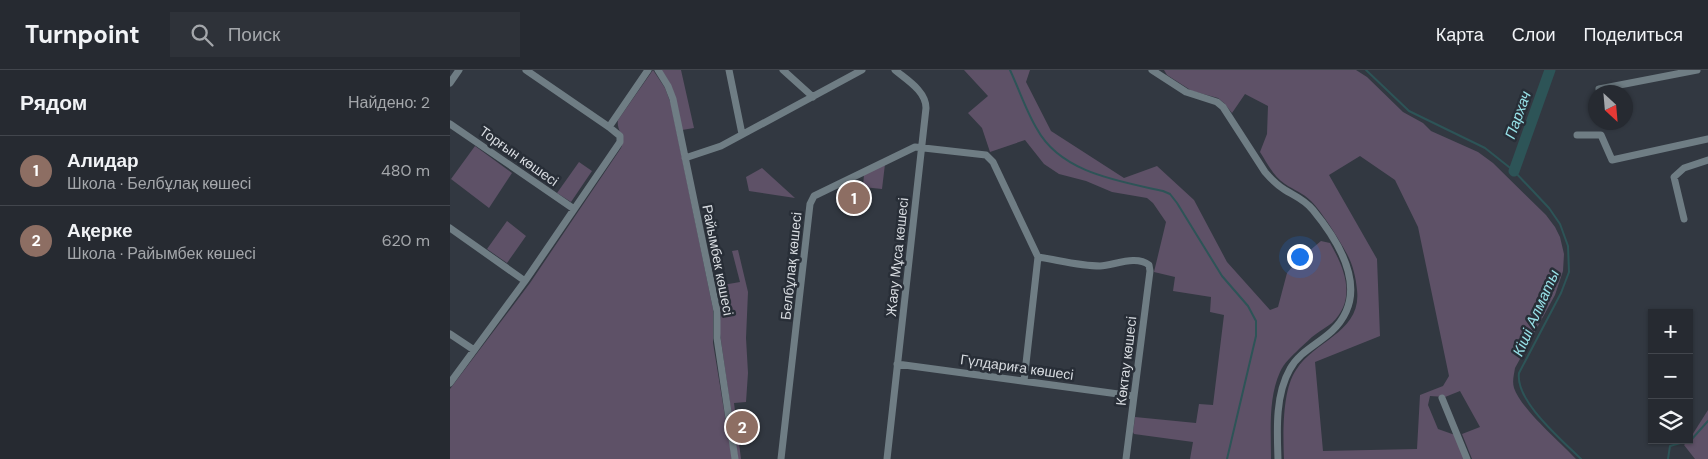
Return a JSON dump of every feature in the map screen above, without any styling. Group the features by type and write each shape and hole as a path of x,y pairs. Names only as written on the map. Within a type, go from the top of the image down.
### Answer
{"street":[{"path":"450,83 459,70"},
{"path":"450,383 525,281 620,142 620,136 609,127 526,70"},
{"path":"609,127 648,70"},
{"name":"Райымбек көшесі","path":"658,70 668,86 673,99 718,312 717,338 735,459"},
{"path":"729,70 742,134"},
{"path":"783,70 813,97"},
{"path":"685,158 714,149 862,70"},
{"name":"Жаяу Мұса көшесі","path":"887,459 926,108 925,100 917,89 895,70"},
{"path":"1619,85 1697,70"},
{"path":"1156,71 1186,92 1217,102 1223,107 1266,172 1278,186 1312,208 1338,248 1348,274 1351,296 1345,315 1340,323 1301,356 1291,367 1286,377 1280,404 1278,459"},
{"name":"Торғын көшесі","path":"450,124 574,209"},
{"path":"1577,135 1601,135 1612,160 1708,140"},
{"name":"Белбұлақ көшесі","path":"781,459 811,201 817,195 915,147 922,147"},
{"path":"922,147 986,154 990,158 1038,257 1024,381"},
{"path":"1684,219 1674,177 1684,168 1708,160"},
{"path":"450,228 525,281"},
{"name":"Көктау көшесі","path":"1038,257 1094,265 1130,261 1149,265 1150,271 1126,459"},
{"path":"450,334 474,350"},
{"name":"Гүлдариға көшесі","path":"897,364 1134,396"},
{"path":"1442,398 1467,459"}],"shaded area":[{"path":"653,70 665,88 671,104 713,309 713,343 732,459 450,459 450,389 530,283 621,148 622,141 618,120"},
{"path":"660,70 681,70 694,128 682,130 673,90"},
{"path":"964,70 1030,70 1026,82 1051,131 1124,178 1157,166 1194,200 1227,262 1270,310 1278,307 1287,273 1296,262 1321,241 1330,243 1344,273 1346,294 1344,304 1340,314 1332,323 1299,349 1280,372 1272,404 1271,459 1190,459 1193,442 1134,434 1135,417 1196,423 1199,404 1213,405 1224,315 1210,312 1211,297 1173,291 1175,277 1154,272 1166,222 1153,203 1147,198 1112,192 1086,181 1059,174 1044,164 1025,140 990,152 982,128 968,113 988,96"},
{"path":"1164,70 1356,70 1367,77 1403,112 1423,123 1431,131 1478,152 1493,163 1546,215 1560,237 1564,254 1563,271 1555,295 1515,368 1513,383 1524,406 1576,459 1472,459 1462,434 1480,427 1460,391 1445,397 1430,396 1428,405 1438,429 1455,435 1465,459 1284,459 1284,413 1291,379 1304,360 1345,326 1352,316 1357,304 1357,290 1353,267 1340,241 1311,201 1277,178 1260,152 1267,134 1268,106 1245,94 1232,113 1218,98 1192,91 1167,75","holes":["1360,156 1395,180 1418,227 1449,376 1443,386 1420,395 1417,449 1323,451 1315,362 1380,336 1377,259 1329,175"]},
{"path":"475,146 512,173 489,208 451,179"},
{"path":"579,162 592,171 571,202 557,193"},
{"path":"885,164 882,189 863,187 864,174"},
{"path":"762,168 795,198 749,191 746,177"},
{"path":"507,221 526,236 507,263 487,249"},
{"path":"738,250 748,292 746,402 734,403 741,459 738,459 719,327 721,314 717,286 740,282 732,251"},
{"path":"1708,410 1708,459 1695,459 1684,445 1693,444 1693,434"}],"waterway":[{"path":"1010,70 1033,122 1048,144 1061,156 1092,173 1170,194 1222,276 1248,306 1256,321 1256,336 1227,459"},
{"name":"Кіші Алматы","path":"1366,70 1409,111 1485,148 1514,171 1549,208 1560,224 1568,246 1569,272 1561,293 1519,373 1524,396 1532,408 1552,431 1581,459"},
{"name":"Пархач","path":"1514,171 1550,70"},
{"name":"Пархач","path":"1668,459 1670,446 1691,440 1708,421"}],"place":[{"name":"Алидар","path":"854,198"},
{"name":"Ақерке","path":"742,427"}]}
